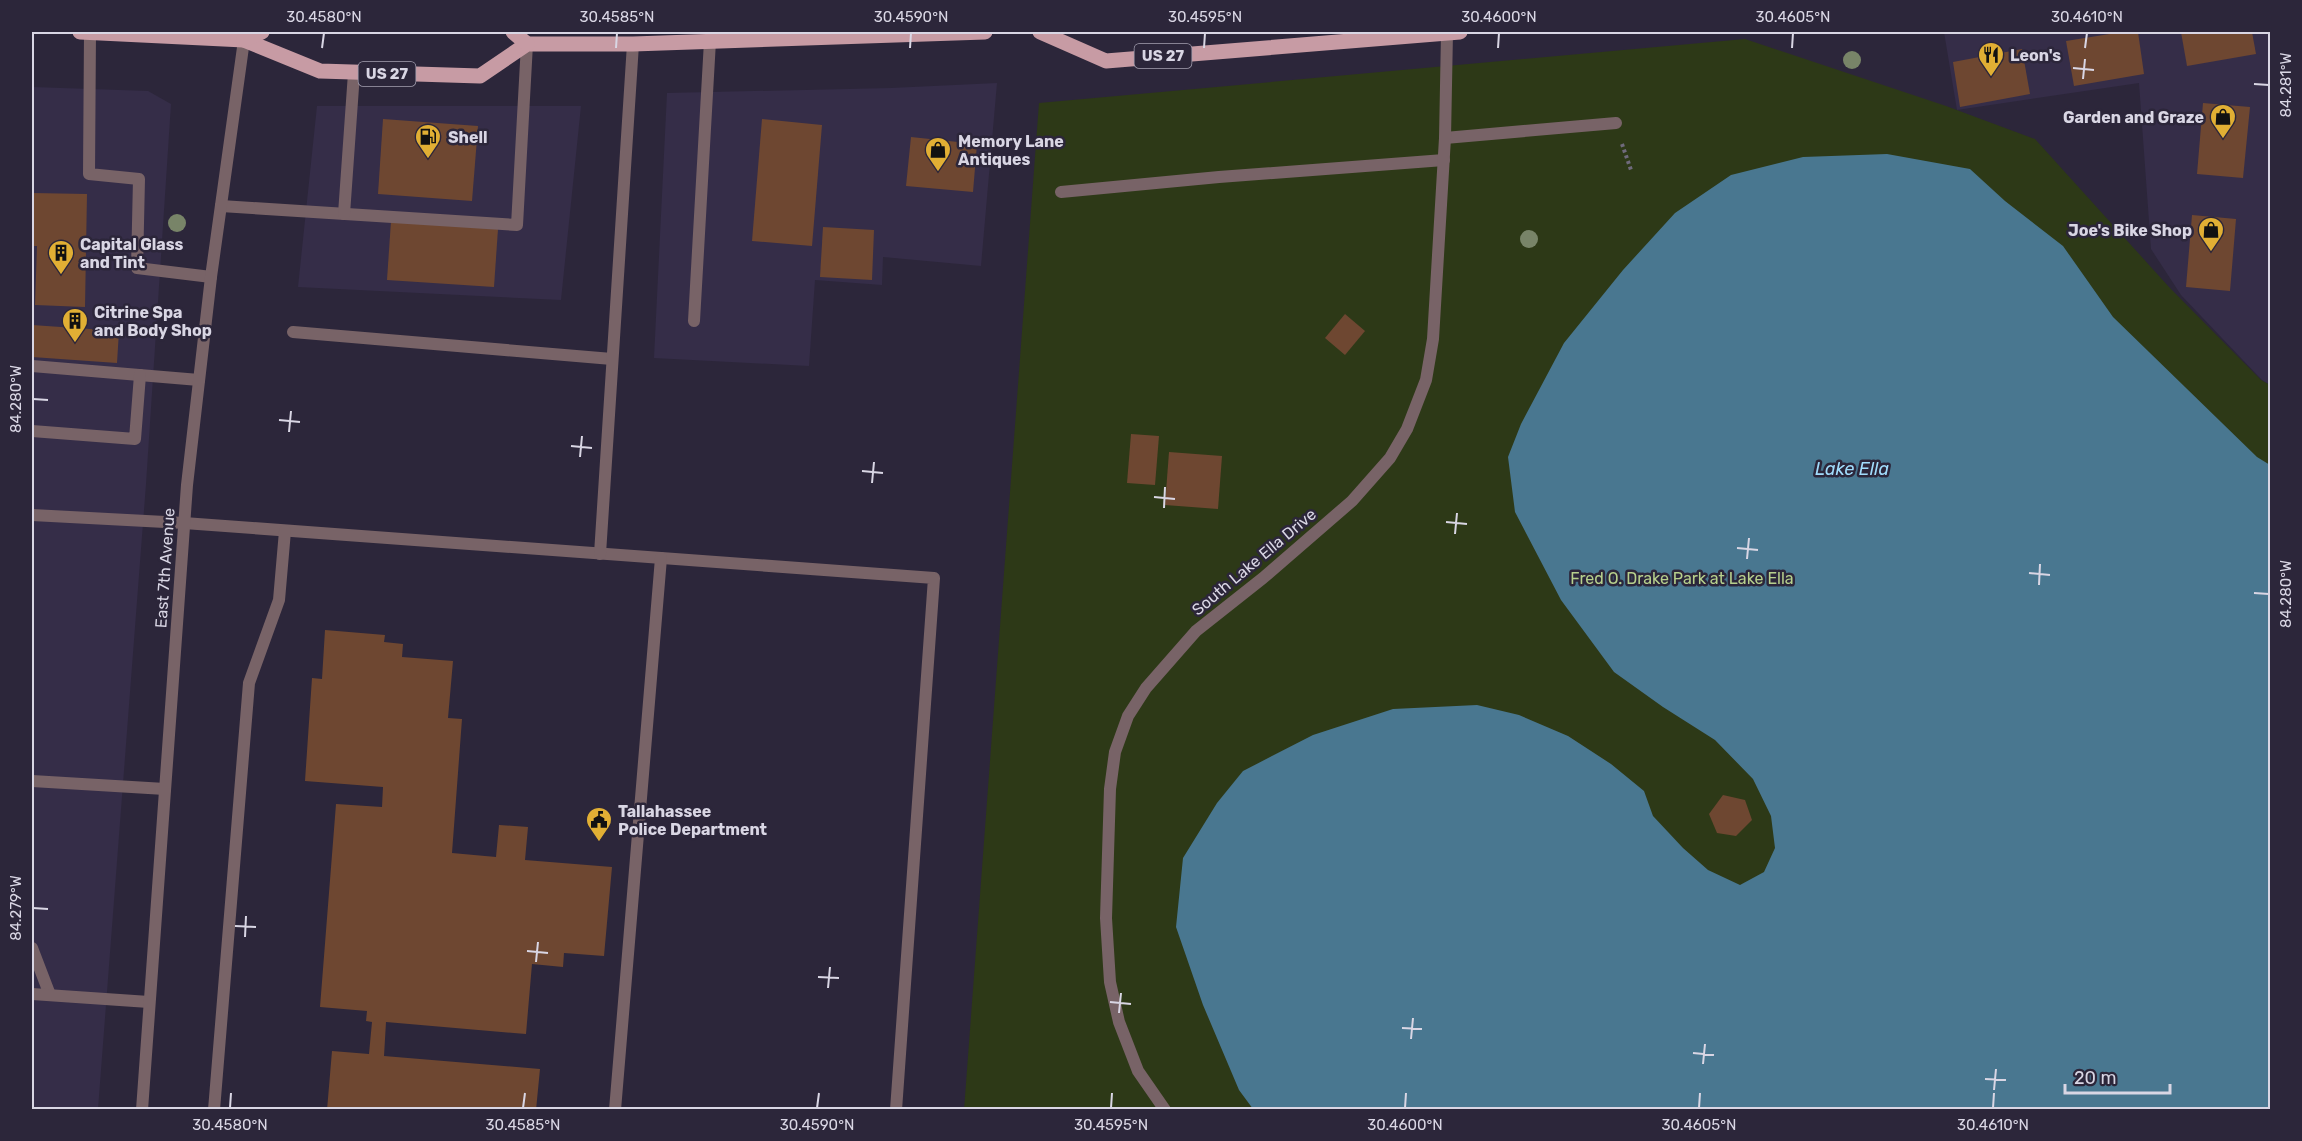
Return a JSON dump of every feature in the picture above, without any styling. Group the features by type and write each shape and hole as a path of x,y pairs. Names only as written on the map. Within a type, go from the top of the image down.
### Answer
{"main road":[{"name":"US 27","path":"80,32 244,36 262,32"},
{"path":"513,32 527,44 710,42 985,32"},
{"name":"US 27","path":"1040,32 1106,61 1452,32"},
{"name":"US 27","path":"244,36 320,71 354,73 480,76 527,44"}],"street":[{"path":"90,32 89,174 139,179 137,268 211,277"},
{"name":"South Lake Ella Drive","path":"1165,1110 1138,1071 1119,1022 1110,982 1106,918 1110,789 1115,752 1128,716 1146,688 1196,631 1263,578 1352,501 1390,458 1407,429 1426,380 1433,339 1452,32"},
{"name":"East 7th Avenue","path":"142,1110 184,524 211,277 244,36"},
{"path":"694,321 710,42"},
{"path":"221,206 517,225 527,44"},
{"path":"600,554 633,44"},
{"path":"344,214 354,73"},
{"path":"1445,138 1616,123"},
{"path":"1061,192 1444,160"},
{"path":"293,332 612,359"},
{"path":"32,366 199,380"},
{"path":"32,431 135,439 140,375"},
{"path":"32,515 934,578 896,1110"},
{"path":"214,1110 249,683 279,600 285,531"},
{"path":"615,1110 661,558"},
{"path":"32,780 165,789"},
{"path":"32,948 50,995"},
{"path":"32,994 150,1002"}],"shaded area":[{"path":"1944,32 2270,32 2270,385 2262,380 2181,295 2151,249 2139,83 1957,110"},
{"path":"997,83 981,266 883,257 882,285 815,280 809,366 654,358 667,93"},
{"path":"32,87 148,91 171,104 146,484 98,1109 32,1110"},
{"path":"317,106 581,106 561,300 298,287"}],"green space":[{"name":"Fred O. Drake Park at Lake Ella","path":"1745,39 1946,106 2035,139 2169,287 2261,380 2270,385 2270,1109 964,1110 1039,103"}],"water":[{"name":"Lake Ella","path":"1887,154 1970,169 2005,201 2063,246 2113,317 2257,457 2270,465 2270,1109 1253,1109 1239,1090 1203,1005 1176,927 1183,858 1217,803 1243,771 1313,735 1393,709 1477,705 1519,715 1568,736 1611,764 1644,791 1653,816 1683,848 1708,870 1740,885 1764,872 1775,848 1771,816 1753,779 1715,740 1614,672 1561,600 1515,512 1508,457 1521,424 1564,343 1623,270 1675,213 1731,175 1803,157"}],"building":[{"path":"2122,32 2138,32 2144,74 2074,86 2066,41"},
{"path":"2181,32 2252,32 2256,54 2187,66"},
{"name":"Leon's","path":"2022,49 2030,94 1960,107 1953,62"},
{"name":"Garden and Graze","path":"2203,103 2250,107 2243,178 2197,174"},
{"name":"Shell","path":"383,119 478,126 472,201 378,194"},
{"path":"762,119 822,125 812,246 752,241"},
{"path":"911,137 977,144 973,192 906,186"},
{"name":"Capital Glass and Tint","path":"32,193 87,194 85,307 35,305 37,246 32,246"},
{"name":"Joe's Bike Shop","path":"2192,215 2236,219 2230,291 2186,287"},
{"path":"391,221 498,229 494,287 387,280"},
{"path":"823,227 874,230 872,280 820,277"},
{"path":"1345,314 1365,331 1345,355 1325,338"},
{"name":"Citrine Spa and Body Shop","path":"32,325 119,331 117,363 32,357"},
{"path":"1131,434 1159,436 1155,485 1127,483"},
{"path":"1169,452 1222,456 1218,509 1165,505"},
{"path":"325,630 385,635 384,642 403,644 402,657 453,661 448,718 462,719 452,853 496,857 499,825 528,827 525,860 612,867 604,956 564,953 563,967 532,964 526,1034 386,1022 384,1056 540,1069 536,1110 327,1110 332,1051 369,1054 372,1022 366,1021 367,1011 320,1007 336,804 382,807 383,787 305,781 312,678 322,679"},
{"path":"1723,795 1745,800 1752,820 1736,836 1717,833 1709,814"}],"place":[{"name":"Leon's","path":"1991,78"},
{"name":"Garden and Graze","path":"2223,140"},
{"name":"Shell","path":"428,160"},
{"name":"Memory Lane Antiques","path":"938,173"},
{"name":"Joe's Bike Shop","path":"2211,253"},
{"name":"Capital Glass and Tint","path":"61,276"},
{"name":"Citrine Spa and Body Shop","path":"75,344"},
{"name":"Tallahassee Police Department","path":"599,843"}]}
